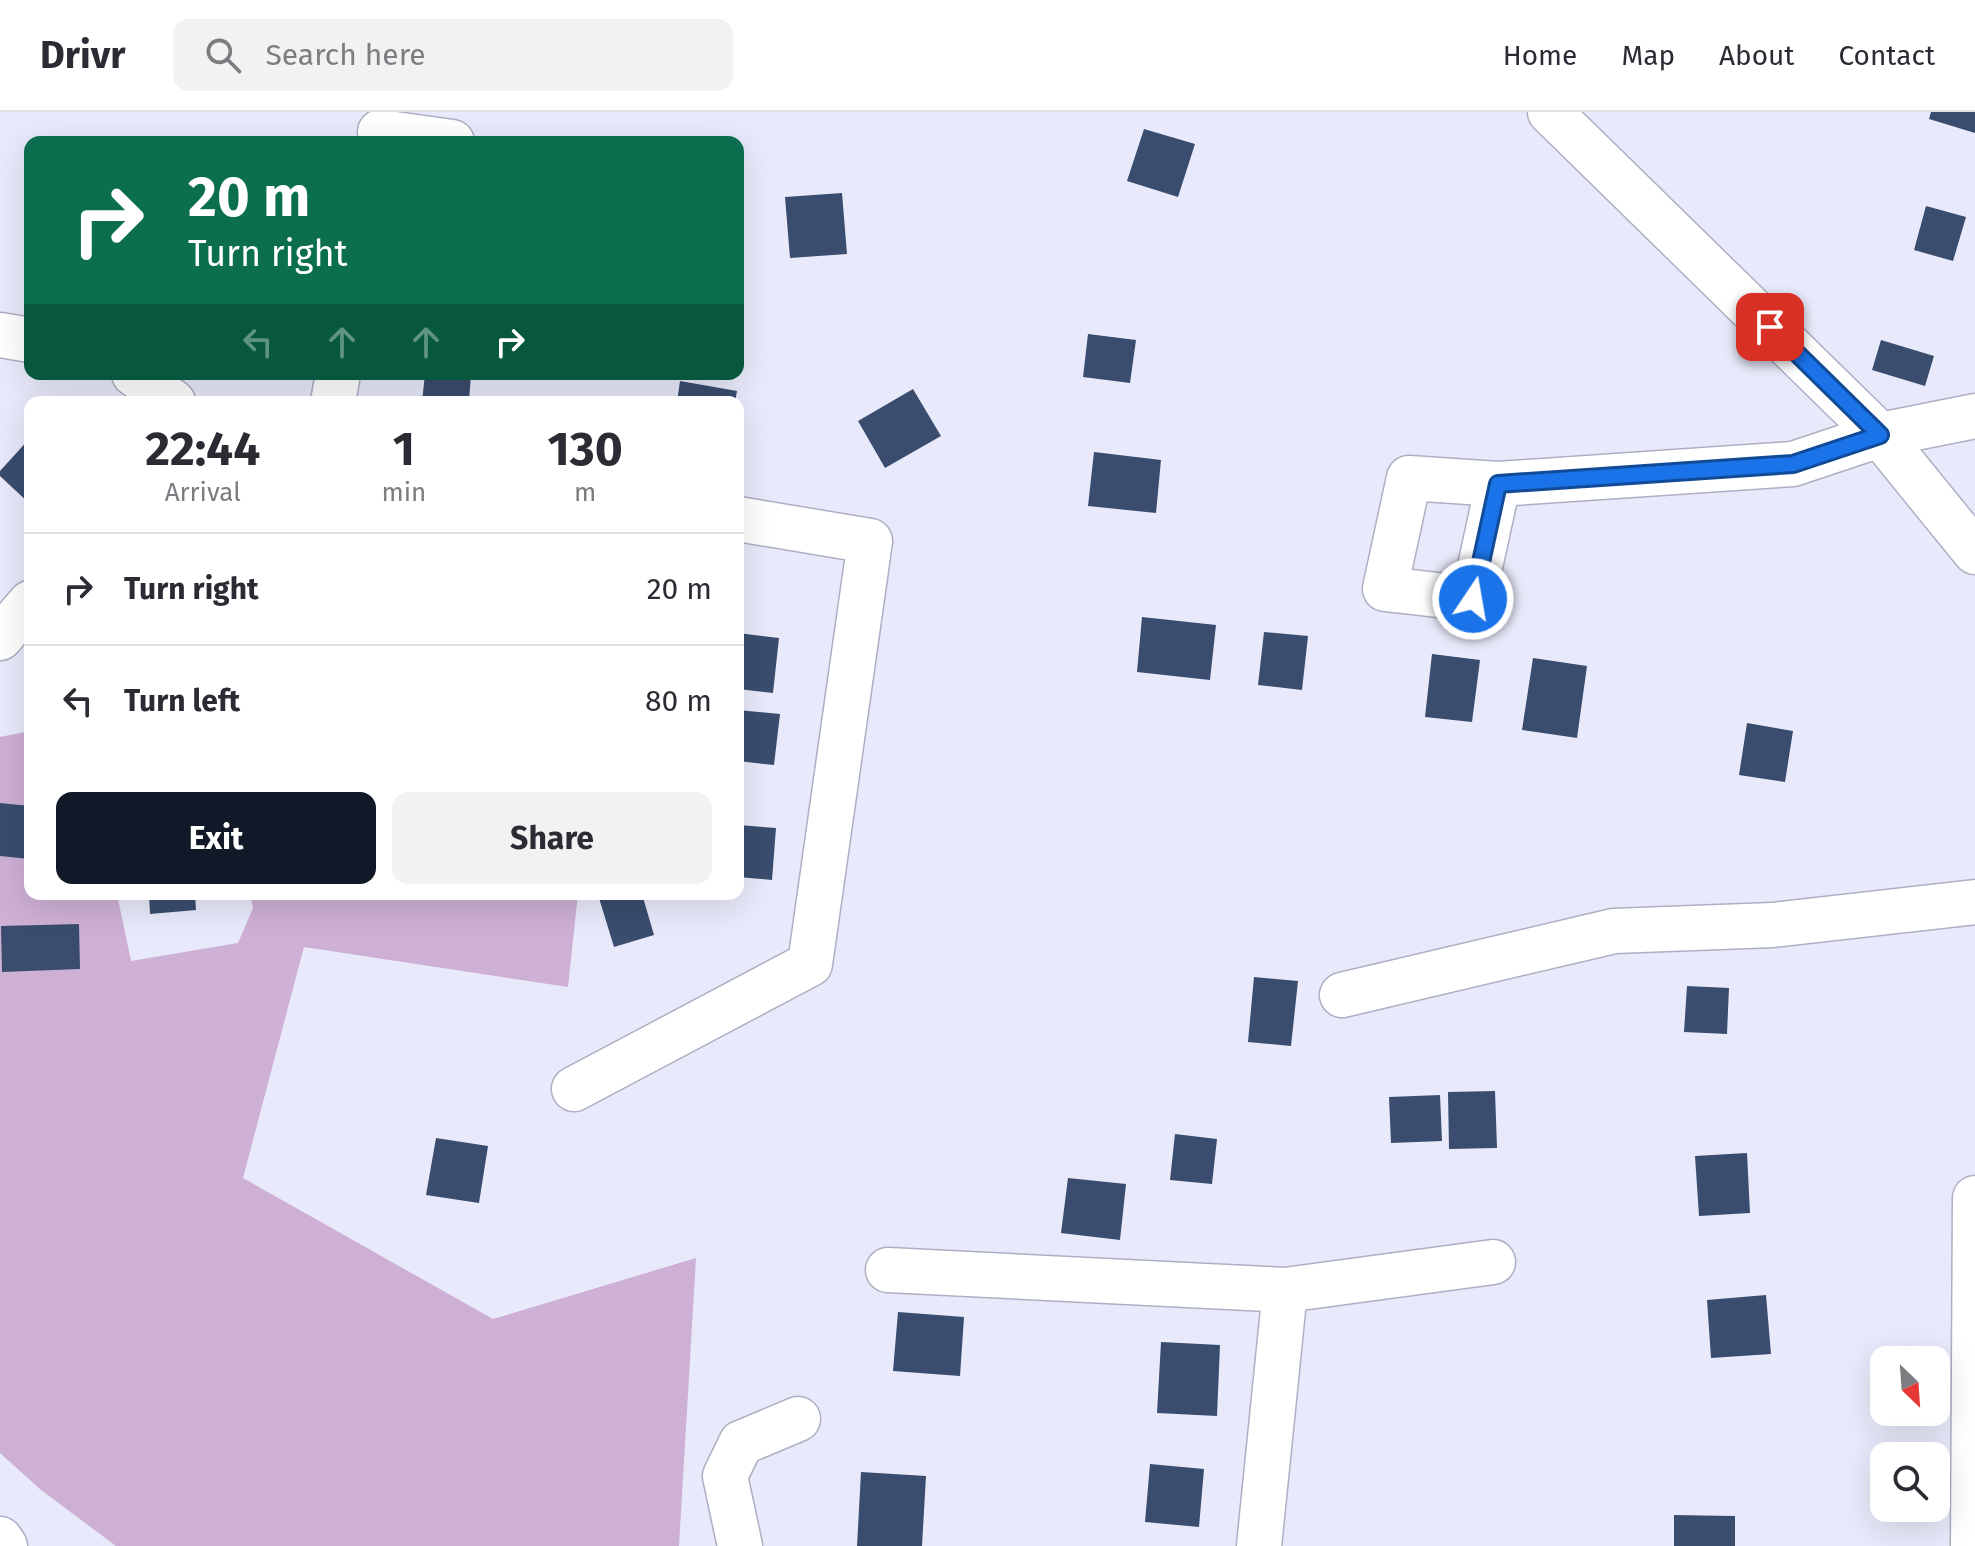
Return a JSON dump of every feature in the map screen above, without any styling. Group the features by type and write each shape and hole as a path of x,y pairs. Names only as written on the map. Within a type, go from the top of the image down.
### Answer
{"street":[{"path":"1550,112 1880,435 1975,552"},
{"path":"381,129 419,136"},
{"path":"0,335 24,339"},
{"path":"142,380 165,396"},
{"path":"1498,484 1793,464 1880,435 1975,416"},
{"path":"574,1089 810,964 870,541 744,520"},
{"path":"0,638 24,610"},
{"path":"1342,995 1614,931 1773,925 1975,902"},
{"path":"1973,1546 1975,1198"},
{"path":"888,1270 1285,1290 1493,1262"},
{"path":"1259,1546 1285,1290"},
{"path":"740,1546 725,1476 741,1443 798,1419"},
{"path":"0,1539 5,1546"}],"shaded area":[{"path":"24,732 24,900 118,900 131,961 238,943 253,908 251,900 577,900 568,987 304,947 243,1178 493,1319 696,1258 679,1546 116,1546 41,1490 0,1453 0,737"}],"building":[{"path":"1931,112 1975,112 1975,133 1929,119"},
{"path":"1144,129 1195,144 1178,197 1127,181"},
{"path":"842,193 847,254 790,258 785,197"},
{"path":"1926,206 1966,217 1953,261 1914,250"},
{"path":"1088,334 1136,340 1130,383 1083,377"},
{"path":"1881,340 1934,356 1925,386 1872,370"},
{"path":"424,380 471,380 469,396 423,396"},
{"path":"680,381 737,391 736,396 678,396"},
{"path":"913,389 941,436 885,468 858,421"},
{"path":"24,445 24,498 0,476 0,471"},
{"path":"1094,452 1161,460 1156,513 1088,506"},
{"path":"1142,617 1216,625 1210,680 1137,672"},
{"path":"1264,632 1308,636 1302,690 1258,685"},
{"path":"744,634 779,638 773,693 744,690"},
{"path":"1432,654 1480,660 1472,722 1425,717"},
{"path":"1533,658 1587,666 1577,738 1522,730"},
{"path":"744,711 780,714 774,765 744,762"},
{"path":"1747,723 1793,731 1785,782 1739,775"},
{"path":"0,803 24,805 24,858 0,856"},
{"path":"744,825 776,828 772,880 744,878"},
{"path":"149,900 195,900 196,910 150,914"},
{"path":"600,900 644,900 654,935 614,947"},
{"path":"79,924 80,969 2,972 1,926"},
{"path":"1254,977 1298,981 1291,1046 1248,1042"},
{"path":"1687,986 1729,988 1727,1034 1684,1032"},
{"path":"1495,1091 1497,1148 1449,1149 1448,1092"},
{"path":"1440,1095 1442,1141 1391,1143 1389,1097"},
{"path":"1175,1134 1217,1139 1212,1184 1170,1180"},
{"path":"436,1138 488,1146 479,1203 426,1195"},
{"path":"1747,1153 1750,1213 1699,1216 1695,1156"},
{"path":"1068,1178 1126,1184 1120,1240 1061,1233"},
{"path":"1766,1295 1771,1354 1711,1358 1707,1300"},
{"path":"898,1312 964,1317 960,1376 893,1371"},
{"path":"1161,1342 1220,1345 1217,1416 1157,1413"},
{"path":"1150,1464 1204,1469 1199,1527 1145,1522"},
{"path":"861,1472 926,1476 922,1546 857,1546"},
{"path":"1674,1515 1735,1516 1735,1546 1674,1546"}],"route":[{"path":"1473,599 1498,484 1793,464 1880,435 1770,327"}]}
